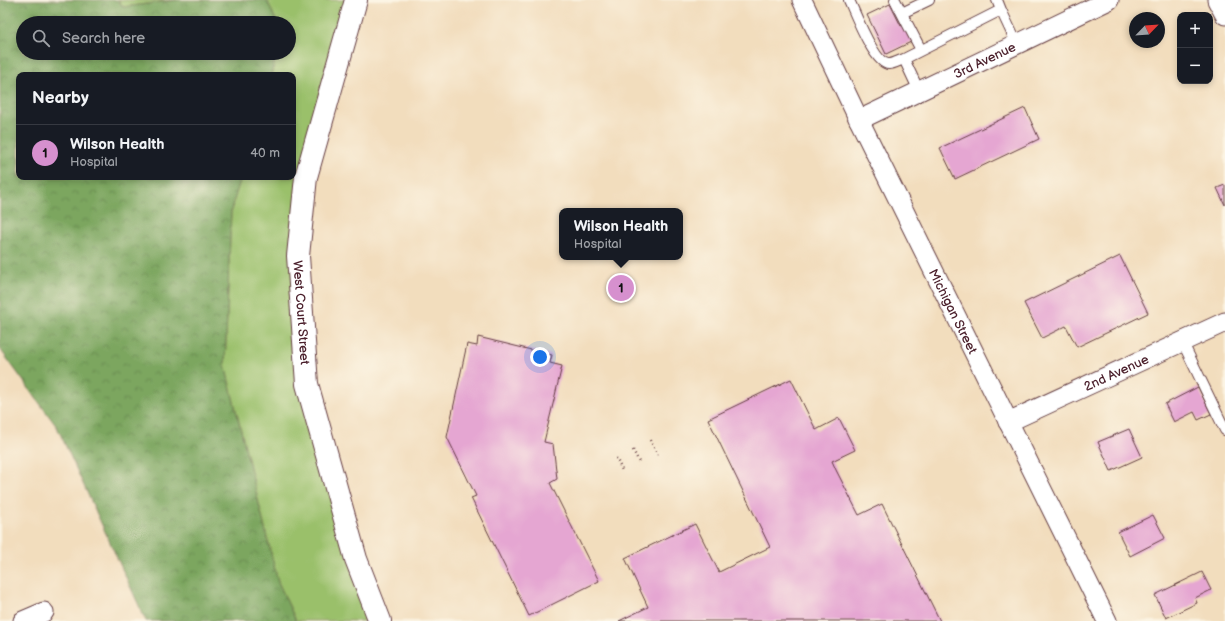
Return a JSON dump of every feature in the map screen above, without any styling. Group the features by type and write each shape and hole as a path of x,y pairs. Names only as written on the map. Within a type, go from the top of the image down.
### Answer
{"main road":[{"name":"West Court Street","path":"356,0 306,177 298,256 307,384 356,559 380,621"}],"street":[{"name":"Michigan Street","path":"802,0 859,120 1107,621"},
{"name":"3rd Avenue","path":"859,120 1109,0"},
{"path":"1217,0 1225,15"},
{"name":"2nd Avenue","path":"1008,422 1225,322"},
{"path":"23,621 44,612"}],"lane":[{"path":"849,0 874,52 881,61 889,64 904,59 921,50 999,5 1017,44"},
{"path":"895,0 921,50"},
{"path":"902,13 929,0"},
{"path":"904,59 919,91"},
{"path":"1182,341 1225,430"}],"path":[{"path":"650,440 658,455"},
{"path":"633,450 640,464"},
{"path":"616,458 623,472"}],"green space":[{"path":"0,0 118,0 123,7 177,0 267,0 274,16 16,16 16,60 275,60 272,72 16,72 16,180 240,180 231,210 225,365 278,582 296,621 146,621 57,427 0,349"},
{"path":"118,0 177,0 123,7"},
{"path":"267,0 356,0 306,177 307,384 380,621 296,621 278,582 225,365 231,210 240,180 296,180 296,72 272,72 275,60 296,60 296,16 274,16"}],"building":[{"path":"890,4 901,26 905,24 913,41 886,54 867,15"},
{"path":"1025,108 1039,139 955,179 940,148"},
{"path":"1225,185 1225,205 1217,188"},
{"path":"1120,256 1148,313 1077,347 1066,326 1042,338 1024,303"},
{"path":"478,337 552,355 550,363 562,366 544,442 553,444 557,479 550,483 599,581 529,616 471,498 476,496 447,437 467,344 477,346"},
{"path":"791,379 816,430 839,418 855,450 832,461 836,470 859,515 882,504 940,621 619,621 648,607 625,558 695,524 719,572 770,547 708,419"},
{"path":"1198,387 1211,414 1198,420 1194,412 1174,422 1165,404"},
{"path":"1129,429 1142,457 1111,471 1098,442"},
{"path":"1153,515 1165,538 1130,556 1118,532"},
{"path":"1202,572 1211,590 1195,598 1197,603 1166,618 1155,595"}],"place":[{"name":"Wilson Health","path":"621,288"}]}
